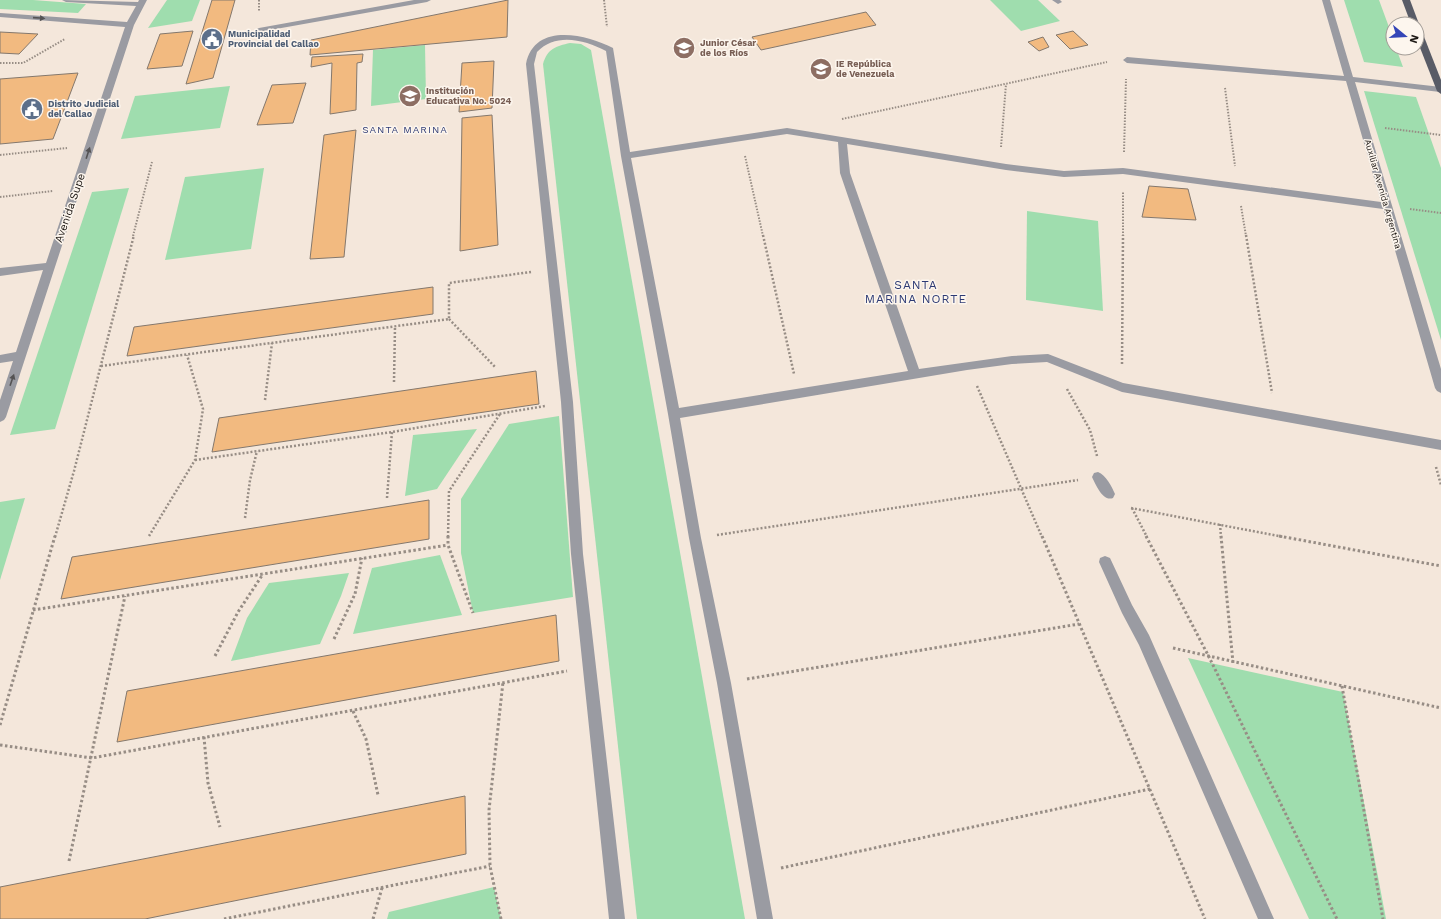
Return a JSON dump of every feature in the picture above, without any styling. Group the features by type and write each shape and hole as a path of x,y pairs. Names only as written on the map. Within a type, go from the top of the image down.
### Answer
{"main road":[{"path":"1406,0 1412,16"},
{"path":"1425,49 1441,90"}],"street":[{"path":"66,0 141,2"},
{"path":"259,30 427,0"},
{"name":"Auxiliar Avenida Argentina","path":"1326,0 1441,388"},
{"name":"Avenida Supe","path":"0,417 130,24 141,2"},
{"path":"0,15 130,24"},
{"path":"618,919 577,554 567,402 530,64 533,52 544,43 557,38 574,37 592,41 610,50 626,156 674,414 695,538 724,683 766,919"},
{"path":"1127,60 1349,79 1441,90"},
{"path":"626,156 787,131 999,166 1064,174 1124,170 1237,184 1386,206"},
{"path":"842,140 845,172 915,374"},
{"path":"0,272 50,266"},
{"path":"0,359 21,356"},
{"path":"674,414 967,366 1012,360 1048,358 1122,387 1441,445"},
{"path":"1098,477 1109,494"},
{"path":"1105,562 1127,609 1144,640 1266,919"}],"path":[{"path":"0,63 24,63 67,38"},
{"path":"842,119 1105,63 1127,60 1124,170 1122,387"},
{"path":"1222,68 1237,184 1276,415"},
{"path":"999,166 1006,84"},
{"path":"1363,124 1441,135"},
{"path":"741,138 798,394"},
{"path":"0,155 68,148"},
{"path":"0,725 74,471 152,162"},
{"path":"0,197 59,190"},
{"path":"1386,206 1441,214"},
{"path":"496,368 449,319 449,283 552,269"},
{"path":"101,366 449,319"},
{"path":"394,382 395,327"},
{"path":"265,400 272,343"},
{"path":"149,536 195,460 203,410 187,355"},
{"path":"695,538 1098,477 1097,445 1082,414 1048,358"},
{"path":"967,366 1022,489 1205,919"},
{"path":"195,460 392,432 567,402"},
{"path":"473,613 448,545 449,491 500,414"},
{"path":"387,498 392,432"},
{"path":"245,518 250,480 257,451"},
{"path":"1109,494 1132,508 1441,566"},
{"path":"1132,508 1209,657 1337,919"},
{"path":"1220,524 1233,663"},
{"path":"33,610 448,545"},
{"path":"334,639 355,594 362,558"},
{"path":"215,656 238,612 264,574"},
{"path":"69,860 92,758 125,596"},
{"path":"724,683 1079,624"},
{"path":"1144,640 1233,663 1441,708"},
{"path":"0,745 92,758 590,666"},
{"path":"501,919 490,866 489,810 503,682"},
{"path":"1342,686 1383,919"},
{"path":"353,711 366,739 378,795"},
{"path":"204,737 208,783 220,827"},
{"path":"757,873 1150,789"},
{"path":"224,919 490,866"},
{"path":"373,919 382,888"}],"green space":[{"path":"0,0 33,0 86,4 78,13 0,9"},
{"path":"167,0 200,0 192,21 148,28"},
{"path":"990,0 1038,0 1060,21 1021,31"},
{"path":"1344,0 1379,0 1385,16 1385,56 1399,56 1403,67 1364,62"},
{"path":"570,43 581,44 591,50 745,919 637,919 543,64 547,55 553,49 560,45"},
{"path":"425,45 426,99 371,106 373,50"},
{"path":"230,86 220,128 121,139 135,96"},
{"path":"1364,91 1416,97 1441,168 1441,340"},
{"path":"264,168 251,249 165,260 185,177"},
{"path":"129,188 55,429 10,435 92,192"},
{"path":"1027,211 1098,221 1103,311 1026,300"},
{"path":"559,416 573,597 473,613 461,553 461,499 509,424"},
{"path":"477,429 437,489 405,496 413,435"},
{"path":"25,498 0,580 0,502"},
{"path":"440,555 462,615 353,634 372,568"},
{"path":"349,573 341,596 320,644 231,661 247,618 269,583"},
{"path":"1188,658 1343,692 1386,919 1309,919"},
{"path":"494,887 501,919 387,919 389,912"}],"building":[{"name":"Municipalidad Provincial del Callao","path":"212,0 235,0 213,78 186,84"},
{"path":"508,0 507,37 310,55 311,40"},
{"path":"866,12 876,25 761,50 752,37"},
{"path":"193,31 182,66 147,69 160,34"},
{"path":"1073,31 1088,45 1070,49 1056,35"},
{"path":"0,32 38,34 19,54 0,53"},
{"path":"1043,37 1049,47 1039,51 1028,42"},
{"path":"363,54 362,62 357,63 356,110 330,114 332,63 311,67 312,57"},
{"path":"494,61 492,108 459,112 462,63"},
{"name":"Distrito Judicial del Callao","path":"78,73 53,139 0,144 0,79"},
{"path":"306,83 293,123 257,125 272,85"},
{"path":"492,115 498,245 460,251 462,118"},
{"path":"356,130 344,257 310,259 324,135"},
{"path":"1149,186 1188,189 1196,220 1142,217"},
{"path":"433,287 433,314 127,356 134,327"},
{"path":"536,371 539,404 212,452 219,418"},
{"path":"429,500 429,539 61,599 72,557"},
{"path":"556,615 559,661 117,742 127,691"},
{"path":"465,796 466,854 145,919 0,919 0,887"}],"place":[{"name":"Municipalidad Provincial del Callao","path":"212,39"},
{"name":"Junior César de los Ríos","path":"684,48"},
{"name":"IE República de Venezuela","path":"821,69"},
{"name":"Institución Educativa No. 5024","path":"410,96"},
{"name":"Distrito Judicial del Callao","path":"32,109"}],"district":[{"name":"SANTA MARINA","path":"405,129"},
{"name":"SANTA MARINA NORTE","path":"916,292"}]}
